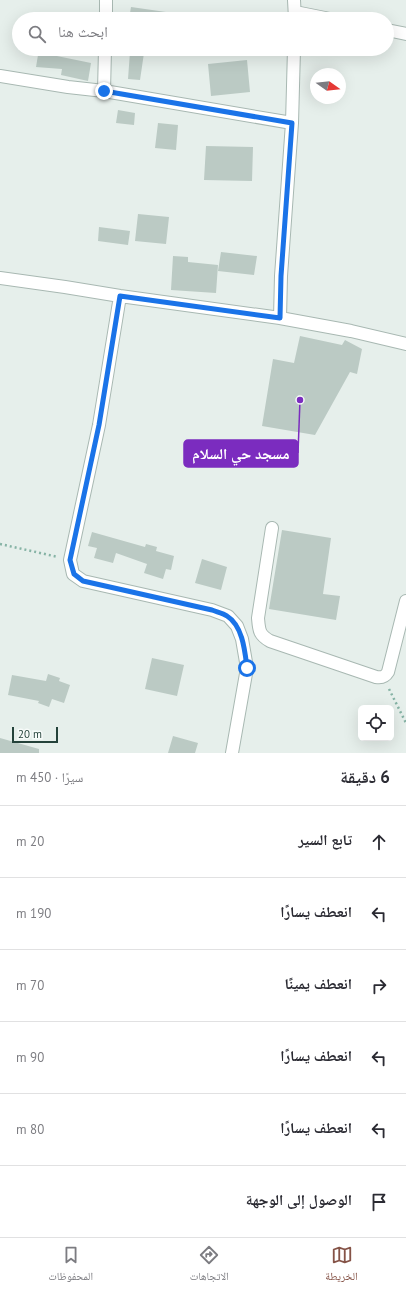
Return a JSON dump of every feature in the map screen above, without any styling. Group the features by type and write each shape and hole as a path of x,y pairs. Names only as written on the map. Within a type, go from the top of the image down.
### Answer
{"street":[{"path":"106,0 106,12"},
{"path":"394,31 406,34"},
{"path":"104,91 105,56"},
{"path":"280,318 281,276 292,123 294,56"},
{"path":"0,76 104,91 292,123"},
{"path":"0,278 280,318 351,331 406,344"},
{"path":"120,296 99,425 70,560 74,574 83,581 212,610 228,616 237,626 242,640 247,668 232,753"},
{"path":"272,528 258,618 260,632 263,637 270,641 376,677 383,677 386,676 388,672 406,601"}],"path":[{"path":"0,544 70,560"},
{"path":"383,677 406,723"}],"building":[{"path":"131,7 166,12 130,12"},
{"path":"38,56 57,56 91,63 88,81 61,75 62,69 36,67"},
{"path":"130,56 144,56 140,80 128,79"},
{"path":"247,60 250,92 211,96 208,64"},
{"path":"118,110 135,113 134,125 116,123"},
{"path":"158,123 178,125 176,150 155,148"},
{"path":"206,146 253,147 252,181 204,180"},
{"path":"138,214 169,217 166,244 135,241"},
{"path":"99,227 130,231 128,245 98,241"},
{"path":"221,252 257,256 254,275 218,271"},
{"path":"173,256 188,257 188,262 218,265 216,293 171,290"},
{"path":"300,336 342,345 345,340 362,349 357,374 350,372 315,435 262,426 273,359 294,363"},
{"path":"282,530 331,538 323,594 340,596 336,620 269,609"},
{"path":"92,532 145,547 146,544 157,547 156,551 174,556 171,570 166,569 163,579 144,573 147,564 116,553 113,563 94,558 97,548 88,546"},
{"path":"202,559 227,567 221,590 195,583"},
{"path":"152,658 184,665 177,696 145,689"},
{"path":"48,674 60,678 59,681 70,685 64,703 52,699 49,707 38,703 39,701 8,695 12,675 46,681"},
{"path":"173,736 198,743 195,753 168,753"},
{"path":"0,738 39,749 39,753 0,753"}],"place":[{"name":"مسجد حي السلام","path":"300,400"}],"route":[{"path":"104,91 292,123 281,276 280,318 120,296 99,425 70,560 74,574 83,581 212,610 228,616 237,626 245,652 247,668"}]}
